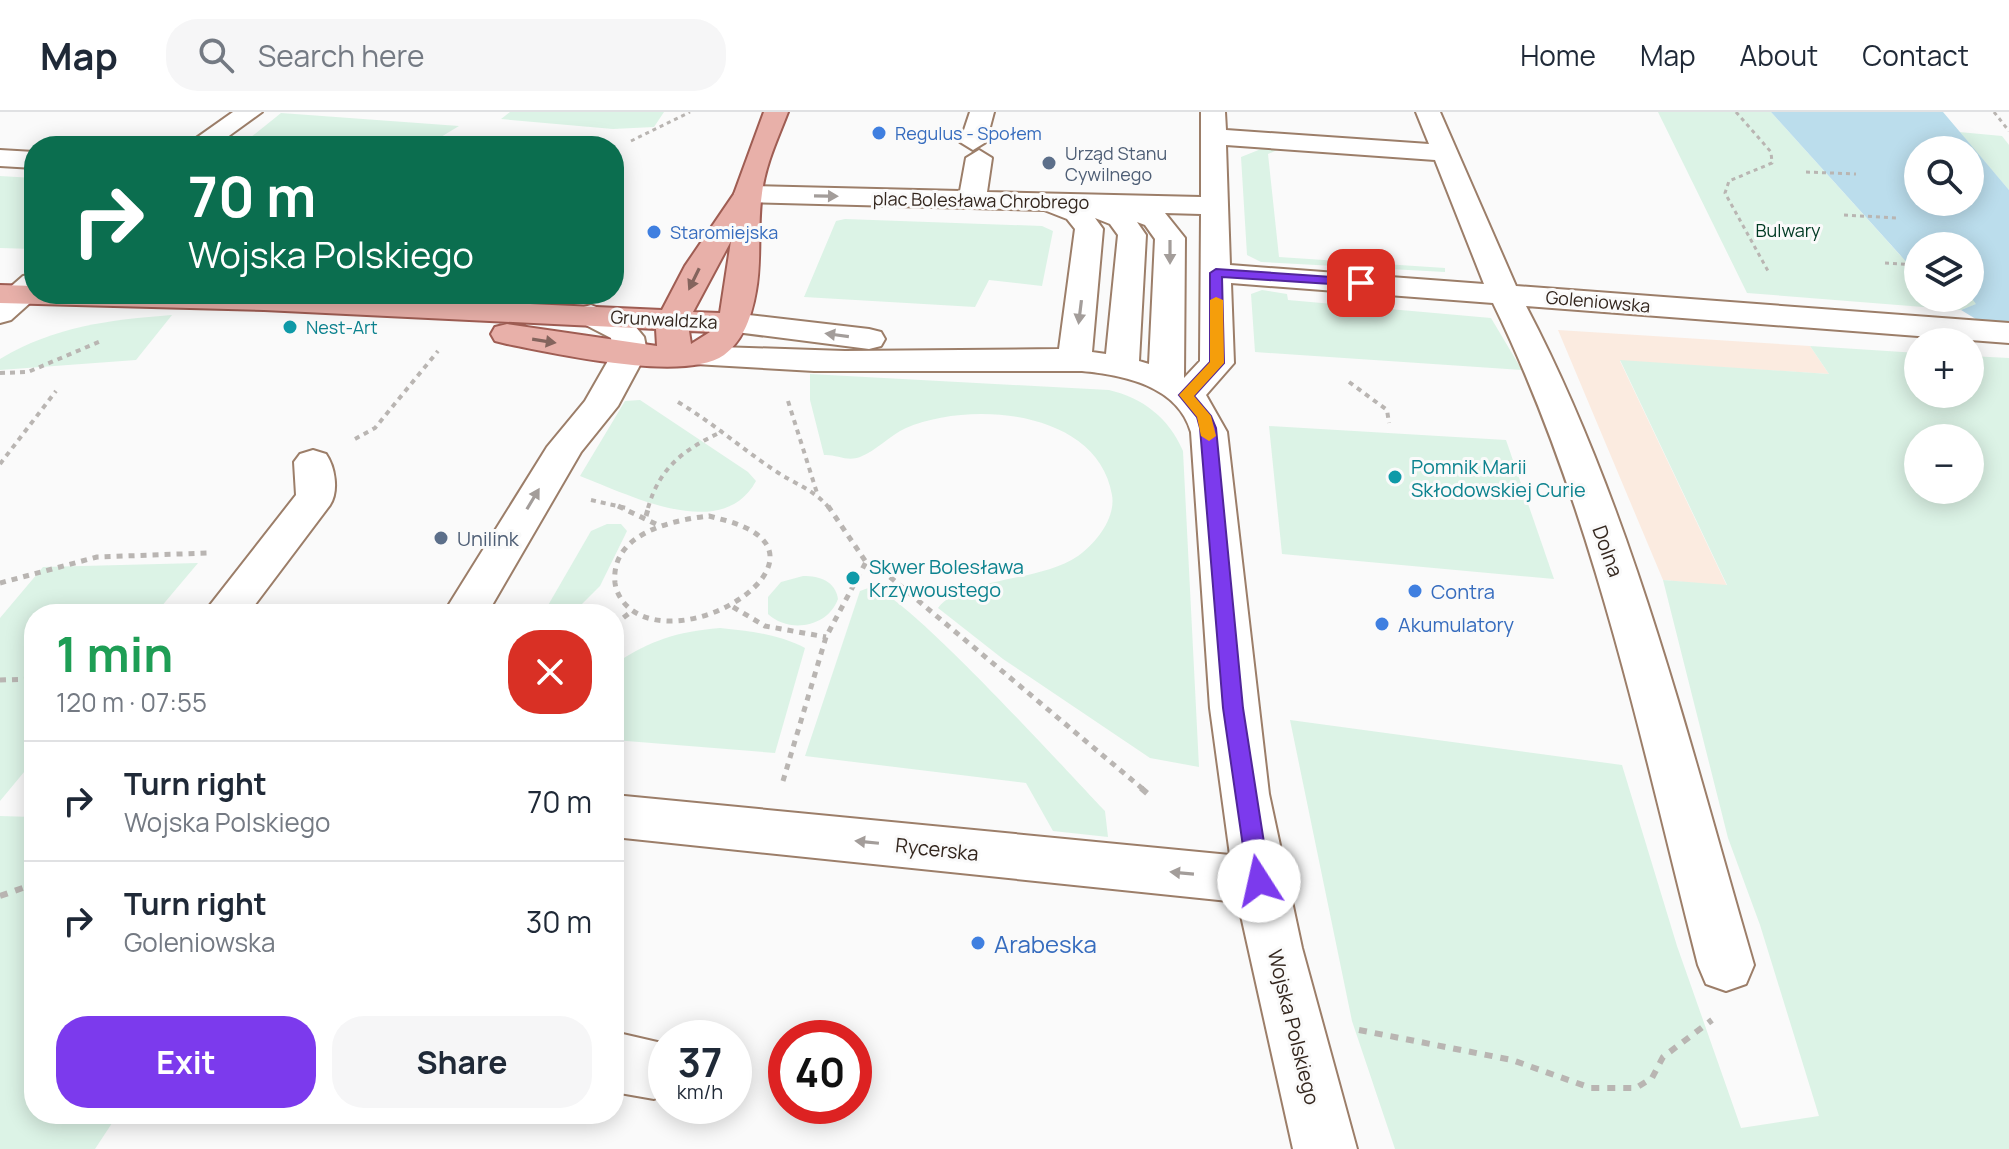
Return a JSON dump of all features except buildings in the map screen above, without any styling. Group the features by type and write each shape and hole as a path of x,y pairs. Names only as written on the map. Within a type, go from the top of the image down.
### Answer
{"main road":[{"path":"689,356 671,342 675,320 703,261 748,194 776,112"},
{"path":"731,323 746,260 748,194"},
{"name":"Grunwaldzka","path":"353,304 548,342 689,356 714,345 731,323"},
{"name":"Grunwaldzka","path":"381,304 731,323"}],"street":[{"path":"213,136 250,112"},
{"path":"972,199 982,112"},
{"name":"Dolna","path":"1428,112 1504,294 1544,373 1627,604 1726,965"},
{"path":"1105,203 1150,216 1163,226 1170,238 1176,388 1217,363 1213,125 1445,153"},
{"path":"0,158 24,159"},
{"name":"plac Bolesława Chrobrego","path":"748,194 1214,206"},
{"path":"1037,201 1077,213 1089,229 1074,363"},
{"path":"1071,202 1112,212 1126,224 1132,235 1122,367"},
{"name":"Goleniowska","path":"1216,273 1995,332"},
{"path":"471,604 565,447 600,406 630,352 626,334 610,321 591,315"},
{"name":"Grunwaldzka","path":"731,323 1026,360 1122,367 1176,388"},
{"name":"Grunwaldzka","path":"689,356 796,362 1026,360"},
{"name":"Wojska Polskiego","path":"1176,388 1204,416 1208,428 1233,708 1259,881 1325,1149"},
{"path":"233,604 316,496 313,462"},
{"name":"Rycerska","path":"624,817 1259,881"}],"path":[{"path":"631,141 690,112"},
{"path":"1736,112 1771,152 1772,163 1729,181 1725,193 1796,317"},
{"path":"1994,112 2009,131"},
{"path":"1806,172 1856,174"},
{"path":"1844,215 1897,218"},
{"path":"1885,263 1904,264"},
{"path":"0,373 28,372 112,337"},
{"path":"313,462 375,428 443,344"},
{"path":"1349,382 1387,410 1389,423"},
{"path":"784,389 817,493 844,526 866,562 890,577 1148,794"},
{"path":"0,464 56,391"},
{"path":"665,394 724,430 775,471 817,493"},
{"path":"646,516 653,488 674,457 724,430"},
{"path":"535,495 590,500 646,516 660,526"},
{"path":"624,604 618,599 612,584 614,567 623,551 639,536 660,526 709,516 751,529 764,542 770,558 766,576 753,593 733,607 707,618 679,622 652,620 624,604"},
{"path":"0,583 97,557 182,551 269,556"},
{"path":"768,832 826,637 866,562"},
{"path":"733,607 750,621 774,630 826,637"},
{"path":"624,617 632,611"},
{"path":"0,680 24,679"},
{"path":"0,896 24,888"},
{"path":"1343,1027 1512,1060 1569,1083 1591,1088 1636,1088 1652,1078 1663,1057 1711,1024 1726,965"}],"shaded area":[{"path":"1558,330 1810,346 1829,374 1620,361 1727,586 1663,580"}],"green space":[{"path":"510,112 664,112 654,127 613,129 501,119"},
{"name":"Bulwary","path":"1658,112 1771,112 1904,258 1904,305 1747,293"},
{"path":"281,113 459,126 442,136 252,136"},
{"path":"1959,132 2002,136 2009,145 2009,190 1984,161 1984,136 1962,136"},
{"path":"1284,147 1268,154 1279,257 1445,268 1445,272 1261,262 1247,255 1241,157 1261,149"},
{"path":"0,176 24,177 24,249 0,248"},
{"path":"836,221 1042,226 1053,231 1042,286 989,280 975,307 804,297"},
{"path":"1262,290 1287,294 1288,300 1491,318 1522,370 1255,352 1251,294"},
{"path":"172,315 136,360 0,370 0,359 62,332 104,322"},
{"path":"1810,346 1904,352 1904,408 1984,408 1984,357 2009,358 2009,1149 1395,1149 1352,1021 1290,720 1622,765 1677,946 1741,1128 1819,1116 1760,925 1728,838 1663,580 1727,585 1620,360 1829,374"},
{"path":"810,374 1109,390 1144,404 1162,419 1183,451 1199,767 1150,758 1003,659 938,608 964,591 1061,565 1091,544 1108,521 1112,495 1102,467 1083,445 1058,429 1028,419 996,414 964,415 933,419 906,428 860,457 851,459 824,455 810,400"},
{"path":"640,400 748,472 756,481 741,500 721,509 698,512 673,509 580,476 625,401"},
{"path":"1269,426 1506,440 1554,579 1282,554"},
{"path":"607,524 621,524 627,531 600,586 582,604 549,604 591,531"},
{"path":"198,563 163,604 24,604 24,772 0,801 0,618 43,567"},
{"path":"803,576 821,579 834,588 838,599 833,609 817,621 797,625 786,624 768,614 768,597 781,582"},
{"path":"871,587 889,596 950,650 1105,811 1108,837 1053,831 1026,783 805,756 860,591"},
{"path":"720,628 753,632 805,648 775,753 624,741 624,658 664,638"},
{"path":"0,816 24,817 24,1124 111,1124 95,1149 0,1149"}],"water":[{"path":"1771,112 1943,112 1963,136 1904,136 1904,216 1984,216 1984,160 2009,190 2009,339 1964,312 1984,312 1984,232 1904,232 1904,259"}],"slow traffic":[{"path":"1209,436 1204,416 1187,395 1217,363 1216,300"}],"place":[{"name":"Regulus - Społem","path":"879,133"},
{"name":"Urząd Stanu Cywilnego","path":"1049,163"},
{"name":"Staromiejska","path":"654,232"},
{"name":"Nest-Art","path":"290,327"},
{"name":"Pomnik Marii Skłodowskiej Curie","path":"1395,477"},
{"name":"Unilink","path":"441,538"},
{"name":"Skwer Bolesława Krzywoustego","path":"853,578"},
{"name":"Contra","path":"1415,591"},
{"name":"Akumulatory","path":"1382,624"},
{"name":"Arabeska","path":"978,943"}],"route":[{"path":"1259,881 1233,708 1208,428 1204,416 1187,395 1217,363 1216,273 1361,283"}]}
